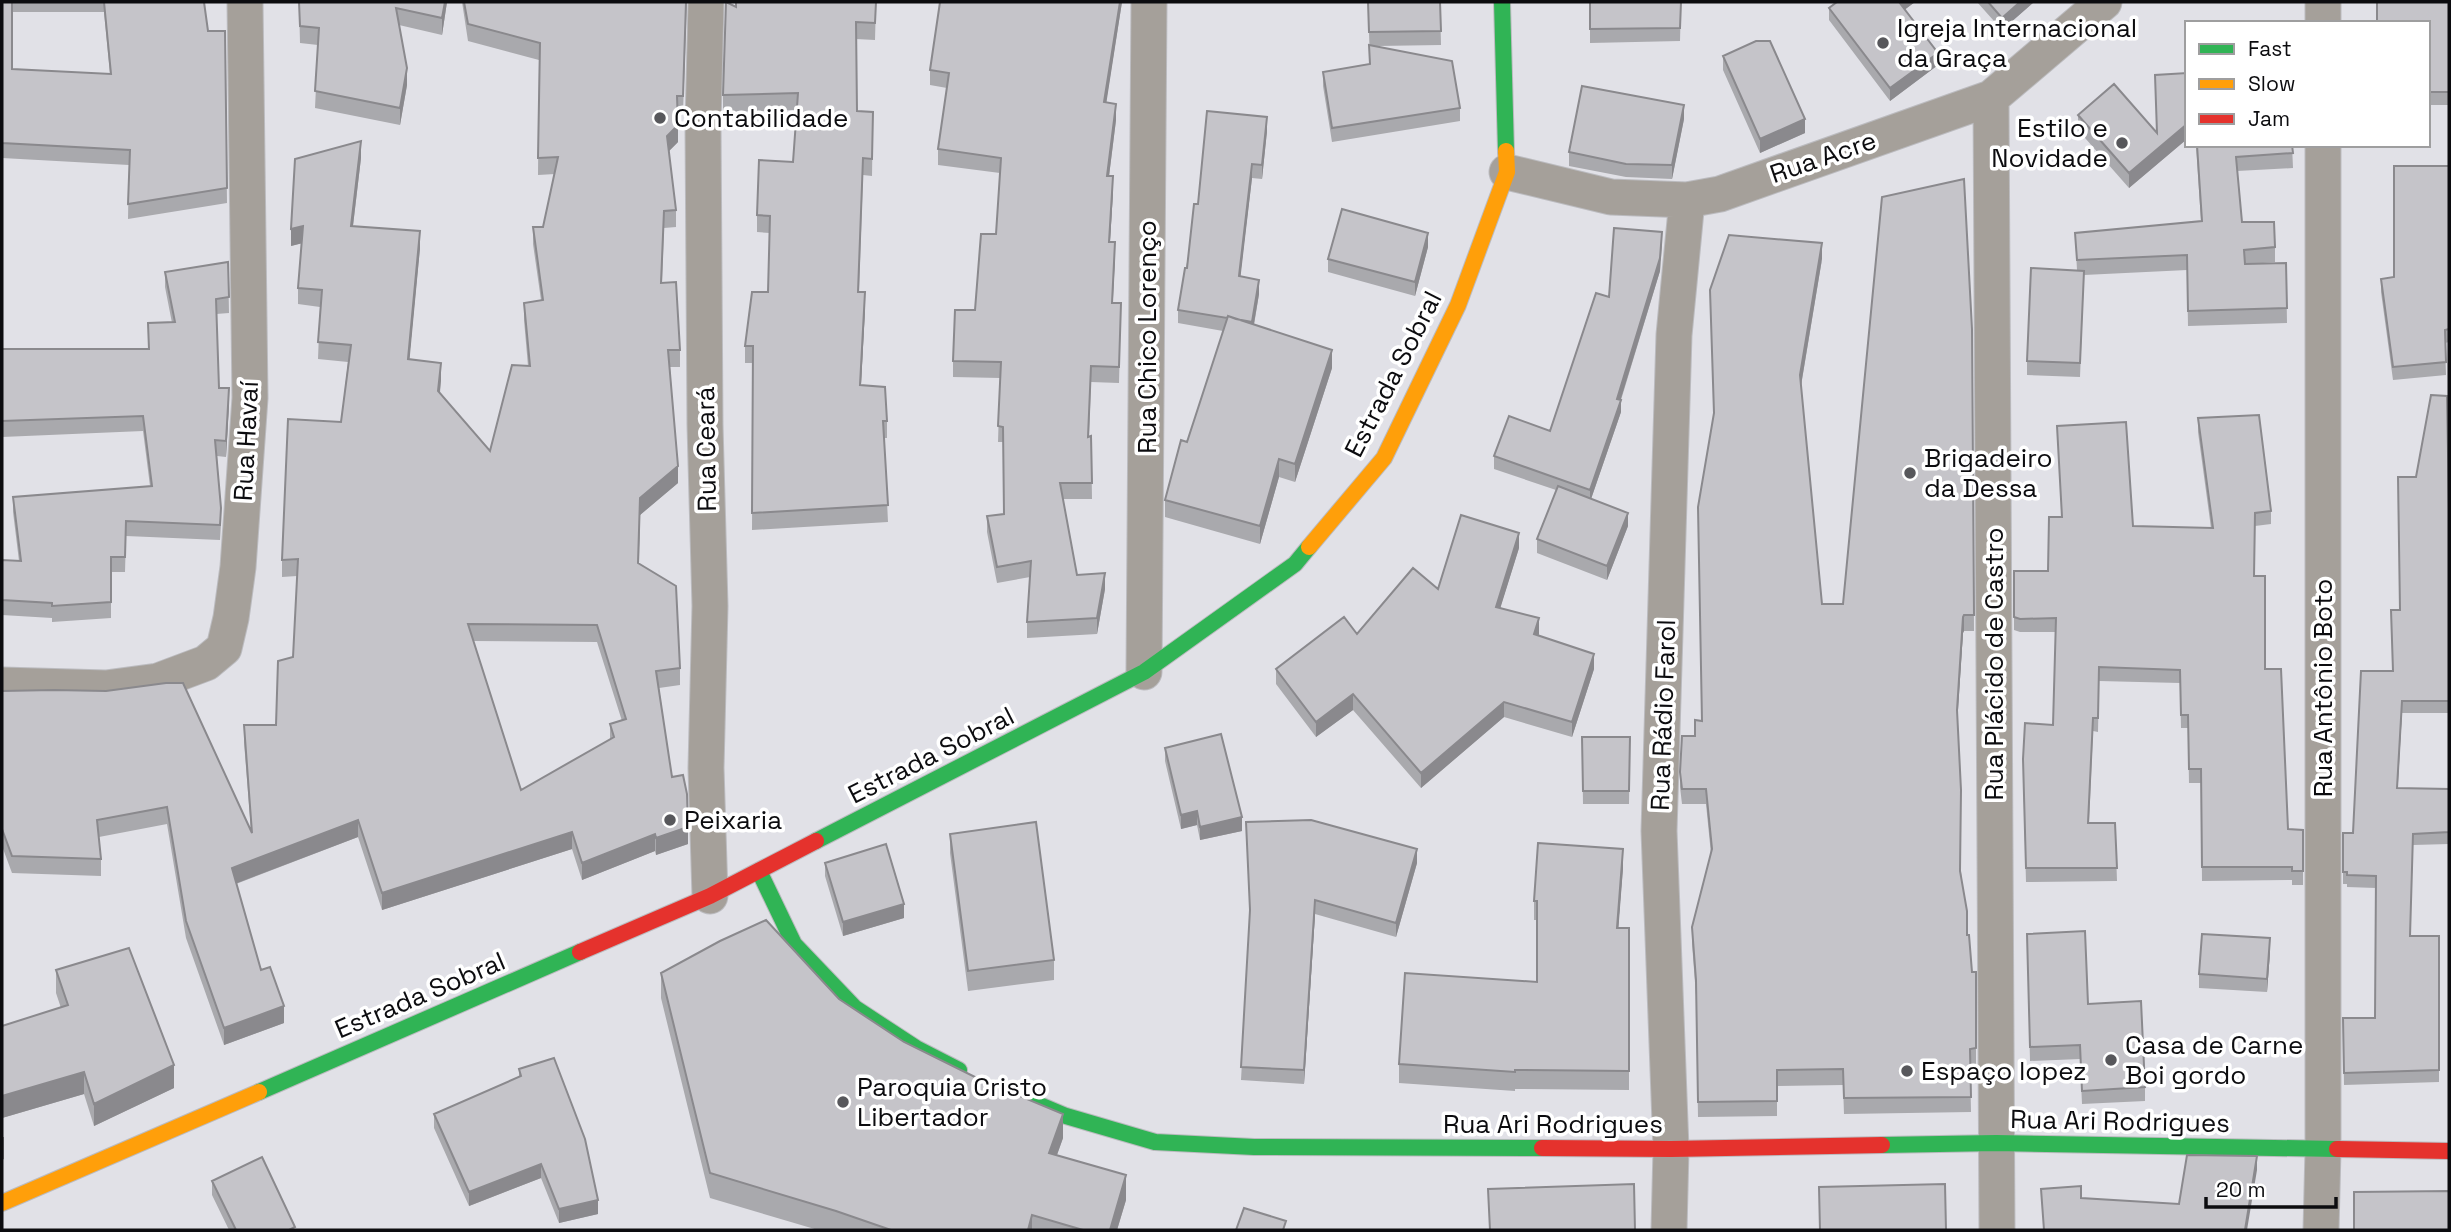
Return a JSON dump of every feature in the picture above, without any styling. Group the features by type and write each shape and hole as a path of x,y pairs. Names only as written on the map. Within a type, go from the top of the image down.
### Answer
{"street":[{"name":"Rua Havaí","path":"2,685 106,688 158,681 206,663 224,648 232,618 238,568 250,398 245,2"},
{"name":"Rua Ceará","path":"706,2 703,125 705,411 710,606 706,768 710,896"},
{"name":"Rua Chico Lorenço","path":"1144,673 1149,2"},
{"name":"Estrada Sobral","path":"2,1203 710,896 759,872 1144,673 1295,564 1384,458 1458,305 1507,172 1502,2"},
{"name":"Rua Acre","path":"1507,172 1611,197 1687,200 1720,194 1991,98 2104,2"},
{"path":"2323,2 2323,21"},
{"name":"Rua Plácido de Castro","path":"1991,98 1997,1230"},
{"name":"Rua Antônio Boto","path":"2321,1230 2323,147"},
{"name":"Rua Rádio Farol","path":"1669,1230 1671,1149 1659,831 1674,335 1687,200"},
{"path":"759,872 794,944 855,1007 916,1048 975,1077"},
{"name":"Rua Ari Rodrigues","path":"998,1088 1066,1116 1155,1142 1254,1147 1671,1149 1996,1143 2449,1151"}],"building":[{"path":"2,2 12,2 12,69 111,74 104,2 204,2 208,31 225,31 227,188 128,204 130,150 2,143"},
{"path":"299,2 445,2 442,18 396,8 407,68 400,108 315,91 319,28 300,26"},
{"path":"464,2 686,2 683,96 677,96 678,125 667,136 676,210 664,211 661,283 676,282 680,350 668,350 678,466 640,498 638,563 676,586 680,668 656,671 672,777 683,775 687,794 688,827 656,838 655,834 582,863 572,832 382,893 358,820 232,868 261,970 270,967 284,1006 224,1028 186,921 167,807 97,820 101,859 12,856 2,829 2,691 106,691 183,683 252,833 244,725 276,725 278,661 293,657 298,559 282,560 288,419 341,422 351,345 318,342 322,290 298,288 303,226 291,229 295,159 361,141 351,226 420,231 408,359 441,363 438,391 490,451 512,365 530,366 524,303 543,300 533,227 543,227 558,157 538,158 540,43 468,24","holes":["468,624 597,625 626,719 610,724 614,737 521,790"]},
{"path":"726,2 736,7 736,2 876,2 875,23 856,22 857,111 873,112 872,159 863,158 858,292 865,292 860,385 885,387 887,421 883,421 888,505 752,513 753,346 745,346 752,292 768,292 770,216 757,215 759,160 793,162 798,93 723,95"},
{"path":"940,2 1120,2 1104,102 1116,104 1107,176 1113,176 1109,242 1115,242 1112,303 1121,303 1119,367 1091,366 1088,437 1091,436 1092,483 1060,483 1077,575 1105,573 1097,618 1027,622 1031,561 997,567 987,516 1004,514 1003,427 998,426 1001,362 953,361 955,310 975,310 981,234 996,234 1001,158 938,149 949,73 930,70"},
{"path":"1368,2 1440,2 1441,31 1369,32"},
{"path":"1590,2 1681,2 1680,28 1590,29"},
{"name":"Igreja Internacional da Graça","path":"1837,2 1899,2 1938,53 1890,88 1829,8"},
{"path":"1988,2 2020,2 2002,18"},
{"path":"2377,2 2449,2 2449,92 2430,92 2430,21 2377,21"},
{"path":"1756,41 1770,41 1805,119 1760,139 1723,56"},
{"path":"1369,45 1452,61 1460,108 1332,128 1323,72 1370,64"},
{"path":"2185,73 2185,126 2129,173 2078,115 2114,84 2157,133 2155,75"},
{"path":"1582,86 1684,105 1672,165 1626,164 1569,152"},
{"path":"1207,111 1267,117 1262,165 1252,164 1239,276 1259,280 1252,322 1178,310 1187,268 1194,204 1198,204"},
{"path":"2197,147 2292,147 2293,153 2236,157 2242,222 2274,222 2275,247 2244,250 2245,264 2286,263 2287,308 2188,311 2187,255 2077,260 2075,233 2202,221"},
{"path":"2394,166 2449,166 2449,329 2445,330 2446,362 2393,367 2381,279 2394,277"},
{"path":"1964,179 1972,329 1974,615 1963,617 1957,710 1961,790 1960,871 1967,911 1972,972 1976,972 1976,1048 1970,1049 1971,1097 1844,1098 1843,1069 1777,1070 1777,1101 1698,1102 1696,980 1692,927 1712,849 1706,789 1682,789 1680,772 1682,736 1695,736 1695,720 1702,721 1698,507 1714,413 1710,290 1729,235 1822,243 1800,375 1822,604 1843,604 1882,197"},
{"path":"1342,209 1428,233 1415,282 1328,259"},
{"path":"1614,228 1662,232 1660,258 1617,399 1621,400 1590,490 1494,456 1509,416 1550,431 1596,293 1609,297"},
{"path":"228,262 229,297 216,299 219,388 229,388 226,441 215,440 220,525 126,521 125,557 111,557 111,602 52,606 52,603 2,600 2,560 21,561 13,497 152,486 143,416 2,421 2,349 149,349 148,323 175,322 165,272"},
{"path":"2031,268 2084,271 2080,363 2027,361"},
{"path":"1228,316 1332,350 1295,464 1279,459 1260,526 1165,500 1181,440 1187,442"},
{"path":"2431,395 2447,396 2449,701 2402,701 2397,788 2449,789 2449,832 2413,834 2410,936 2439,936 2439,1070 2344,1073 2343,1018 2375,1018 2376,876 2347,875 2347,872 2343,872 2343,833 2353,833 2361,671 2393,671 2391,610 2400,610 2398,477 2416,477"},
{"path":"2259,415 2271,511 2255,513 2254,576 2265,576 2265,669 2281,669 2288,829 2303,830 2303,871 2292,871 2292,867 2202,867 2201,769 2189,769 2188,715 2181,715 2180,670 2099,667 2098,718 2093,718 2088,823 2115,823 2117,868 2026,868 2023,759 2025,723 2053,725 2056,618 2014,617 2014,571 2048,571 2049,517 2062,517 2057,426 2126,422 2133,526 2213,528 2198,418"},
{"path":"1558,486 1628,513 1607,566 1537,539"},
{"path":"1461,515 1519,533 1496,607 1539,618 1534,634 1594,654 1572,722 1504,702 1421,773 1353,694 1316,722 1276,669 1344,617 1357,634 1413,568 1438,589"},
{"path":"1221,734 1242,817 1200,827 1197,811 1181,815 1165,748"},
{"path":"1582,737 1630,737 1629,791 1583,791"},
{"path":"1311,820 1417,849 1396,923 1315,900 1304,1070 1241,1067 1250,910 1246,822"},
{"path":"1036,822 1054,960 968,971 950,834"},
{"path":"1538,843 1623,849 1617,928 1629,928 1629,1071 1515,1072 1399,1064 1405,973 1537,982 1537,901 1534,901"},
{"path":"886,844 904,904 843,922 825,863"},
{"name":"Paroquia Cristo Libertador","path":"766,920 839,999 904,1042 979,1079 1063,1114 1049,1153 1126,1175 1110,1230 1083,1230 1032,1215 1028,1230 891,1230 710,1173 661,973"},
{"path":"2085,931 2088,1004 2141,1001 2145,1087 2082,1091 2080,1045 2030,1047 2027,934"},
{"path":"2202,934 2270,938 2267,979 2199,974"},
{"path":"129,948 174,1065 94,1104 84,1072 2,1096 2,1026 68,1005 56,970"},
{"path":"554,1058 585,1139 598,1200 559,1209 541,1164 469,1192 434,1114 521,1076 519,1069"},
{"path":"2187,1155 2257,1156 2245,1230 2044,1230 2041,1189 2081,1186 2081,1198 2179,1204"},
{"path":"262,1157 295,1227 289,1230 236,1230 212,1181"},
{"path":"1634,1184 1635,1230 1490,1230 1488,1189"},
{"path":"1945,1184 1946,1230 1820,1230 1819,1187"},
{"path":"2449,1191 2449,1230 2354,1230 2354,1192"},
{"path":"1244,1208 1286,1221 1283,1230 1236,1230"}],"traffic: fast":[{"path":"1502,2 1506,151"},
{"path":"816,841 1144,672 1295,564 1309,547"},
{"path":"759,871 794,944 855,1008 916,1048 959,1070"},
{"path":"259,1092 580,952"},
{"path":"1014,1094 1066,1116 1155,1142 1254,1147 1542,1148"},
{"path":"1882,1145 1996,1143 2337,1149"}],"traffic: slow":[{"path":"1309,547 1384,458 1458,305 1507,172 1506,151"},
{"path":"2,1203 259,1092"}],"traffic: jam":[{"path":"580,952 710,896 816,841"},
{"path":"1542,1148 1671,1149 1882,1145"},
{"path":"2337,1149 2449,1151"}],"place":[{"name":"Igreja Internacional da Graça","path":"1883,43"},
{"name":"Contabilidade","path":"660,118"},
{"name":"Estilo e Novidade","path":"2122,143"},
{"name":"Brigadeiro da Dessa","path":"1910,473"},
{"name":"Peixaria","path":"670,820"},
{"name":"Casa de Carne Boi gordo","path":"2111,1060"},
{"name":"Espaço lopez","path":"1907,1071"},
{"name":"Paroquia Cristo Libertador","path":"843,1102"}]}
